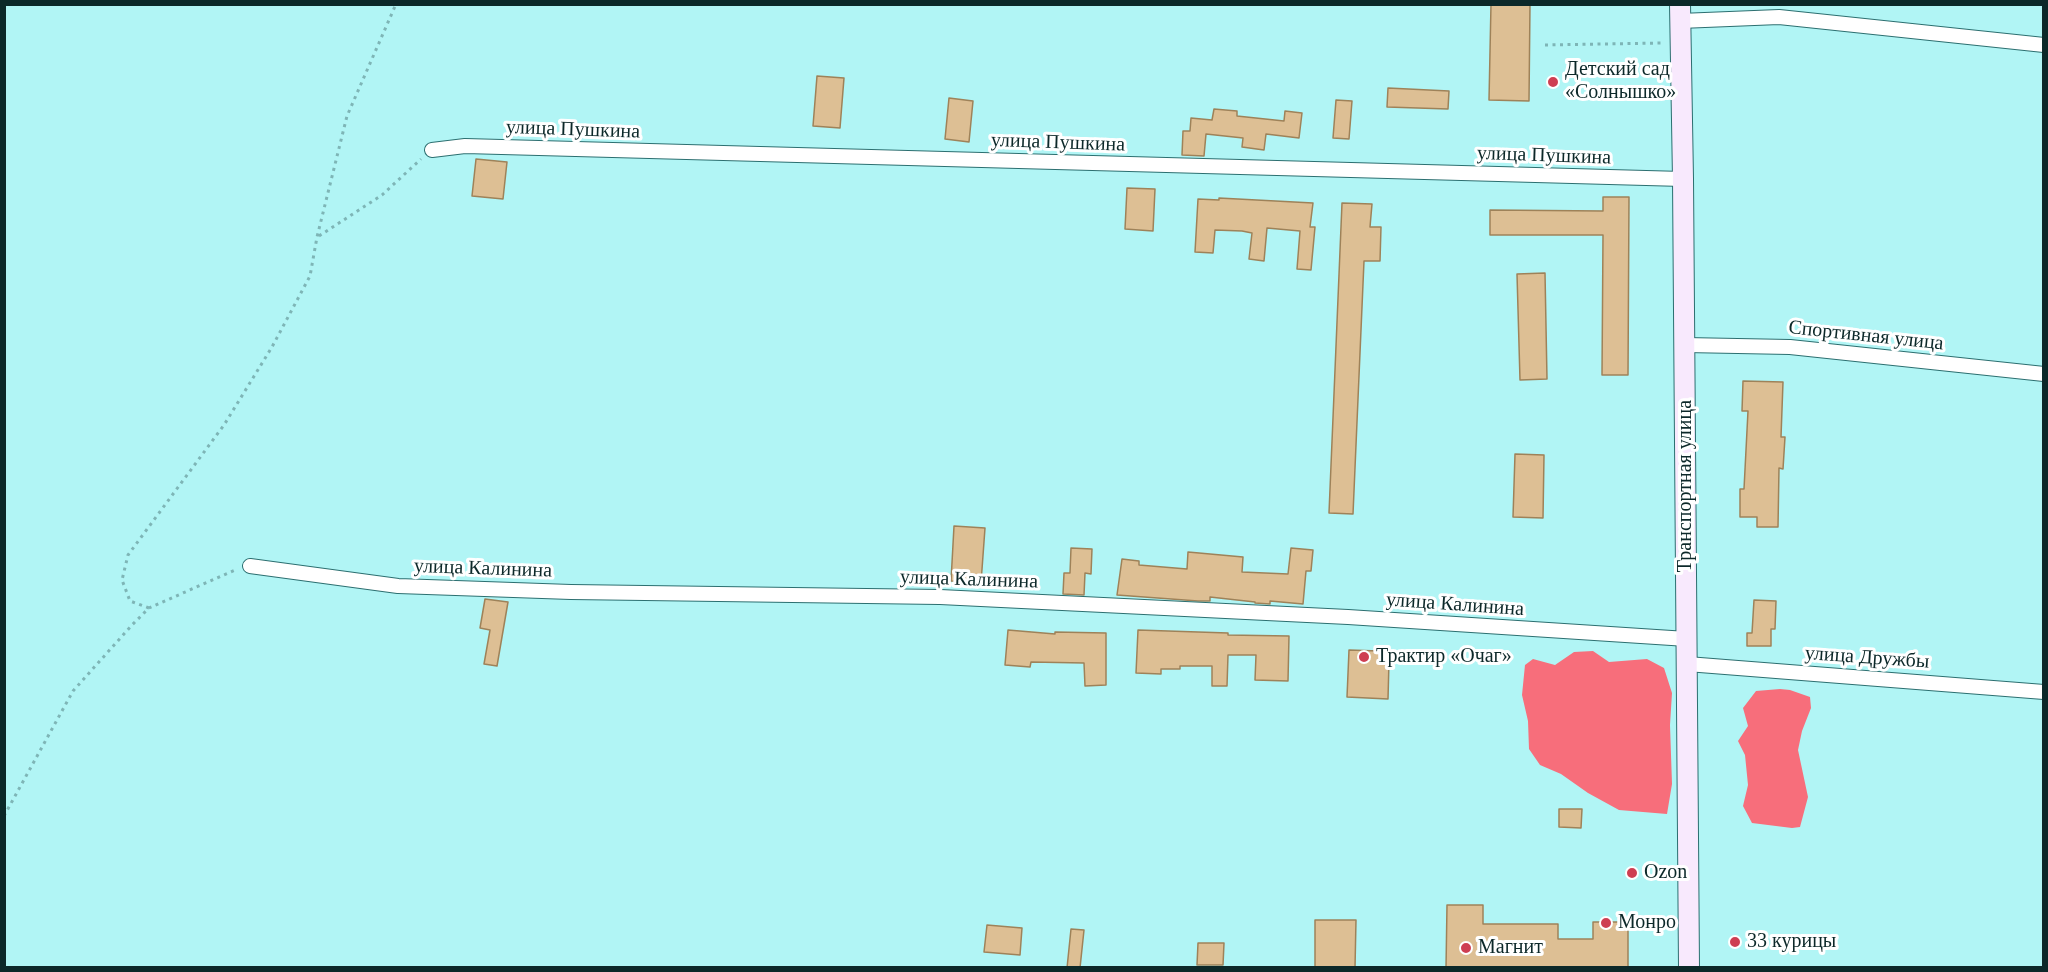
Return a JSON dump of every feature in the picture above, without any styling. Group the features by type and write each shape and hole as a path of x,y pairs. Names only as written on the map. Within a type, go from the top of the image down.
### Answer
{"street":[{"name":"Транспортная улица","path":"1680,13 1685,345 1689,968"},
{"path":"1680,13 1779,17 2043,45"},
{"name":"улица Пушкина","path":"432,150 465,146 1683,179"},
{"name":"Спортивная улица","path":"1685,345 1790,347 2043,374"},
{"name":"улица Калинина","path":"250,566 398,586 571,592 940,597 1347,617 1687,639"},
{"name":"улица Дружбы","path":"1687,664 2043,692"}],"path":[{"path":"149,608 130,601 122,580 128,555 224,425 272,347 310,276 317,237 347,116 396,4"},
{"path":"1545,45 1681,43"},
{"path":"317,237 382,195 432,150"},
{"path":"4,816 72,691 149,608 226,573 250,566"}],"shaded area":[{"path":"1593,651 1609,662 1647,659 1664,668 1672,693 1670,725 1672,784 1667,814 1619,810 1588,793 1561,774 1540,765 1529,749 1528,721 1522,695 1525,665 1533,659 1555,665 1574,652"},
{"path":"1780,689 1810,697 1811,708 1798,750 1808,797 1800,827 1792,828 1752,823 1743,806 1748,785 1745,755 1738,741 1748,726 1743,708 1756,691"}],"building":[{"path":"1491,4 1530,4 1529,101 1489,100"},
{"path":"817,76 844,78 840,128 813,126"},
{"path":"1388,88 1449,91 1448,109 1387,107"},
{"path":"949,98 973,101 969,142 945,139"},
{"path":"1336,100 1352,101 1349,139 1333,138"},
{"path":"1214,109 1237,111 1237,116 1284,121 1285,111 1302,113 1299,138 1266,134 1264,150 1242,147 1243,138 1206,134 1204,156 1182,155 1183,131 1190,131 1191,118 1212,120"},
{"path":"476,159 507,162 503,199 472,196"},
{"path":"1127,188 1155,189 1153,231 1125,229"},
{"path":"1603,197 1629,197 1628,375 1602,375 1603,235 1490,235 1490,210 1603,211"},
{"path":"1219,198 1313,203 1310,227 1315,227 1311,270 1297,269 1300,231 1267,228 1264,261 1249,259 1252,233 1242,231 1215,230 1213,253 1195,252 1198,199 1219,200"},
{"path":"1342,203 1372,204 1370,227 1381,227 1380,261 1364,261 1353,514 1329,513"},
{"path":"1545,273 1547,379 1520,380 1517,274"},
{"path":"1743,381 1783,382 1781,437 1785,437 1783,469 1779,468 1778,527 1757,527 1757,517 1740,517 1740,489 1744,489 1748,411 1742,411"},
{"path":"1515,454 1544,455 1543,518 1513,517"},
{"path":"954,526 985,528 981,583 951,581"},
{"path":"1071,548 1092,549 1091,574 1085,573 1084,595 1063,594 1064,573 1070,573"},
{"path":"1291,548 1313,550 1311,571 1306,571 1303,604 1270,601 1270,604 1255,603 1210,597 1210,601 1198,601 1117,595 1122,559 1139,561 1139,565 1187,569 1188,552 1243,557 1242,572 1288,574"},
{"path":"485,599 508,602 497,666 484,664 490,630 480,628"},
{"path":"1754,600 1776,601 1775,629 1771,629 1771,646 1747,646 1747,633 1752,633"},
{"path":"1008,630 1055,634 1055,632 1106,633 1106,685 1085,686 1084,663 1031,662 1030,667 1005,665"},
{"path":"1138,630 1289,636 1288,681 1255,680 1256,655 1228,655 1227,686 1212,686 1212,666 1180,666 1180,669 1161,669 1161,674 1136,673"},
{"path":"1349,650 1379,651 1379,661 1389,661 1388,699 1347,697"},
{"path":"1559,809 1582,809 1581,828 1559,827"},
{"path":"1447,905 1483,905 1483,924 1558,924 1558,939 1593,939 1593,922 1628,922 1628,968 1446,968"},
{"path":"1315,920 1356,920 1355,968 1315,968"},
{"path":"987,925 1022,928 1020,955 984,952"},
{"path":"1071,929 1084,930 1080,968 1067,968"},
{"path":"1198,943 1224,943 1223,965 1197,965"}],"place":[{"name":"Детский сад «Солнышко»","path":"1553,82"},
{"name":"Трактир «Очаг»","path":"1364,657"},
{"name":"Ozon","path":"1632,873"},
{"name":"Монро","path":"1606,923"},
{"name":"33 курицы","path":"1735,942"},
{"name":"Магнит","path":"1466,948"}]}
